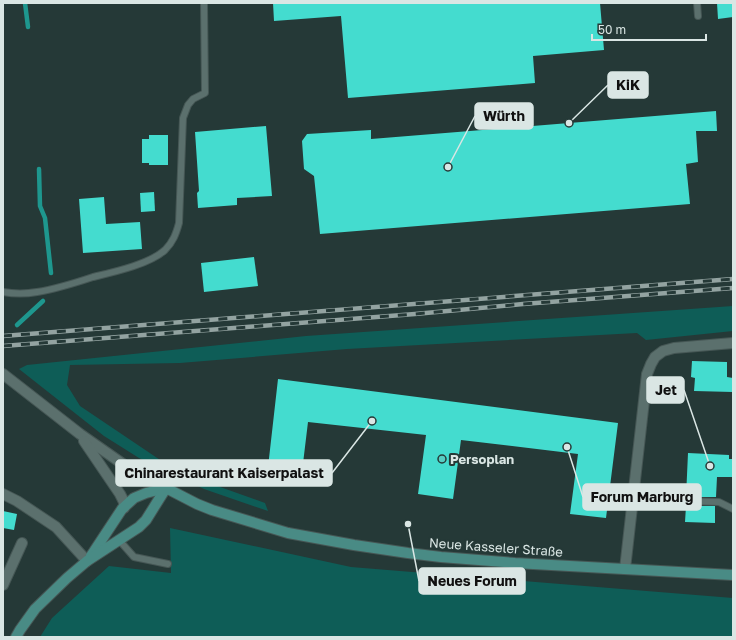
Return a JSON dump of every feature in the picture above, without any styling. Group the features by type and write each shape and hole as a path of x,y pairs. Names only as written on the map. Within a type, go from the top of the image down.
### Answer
{"main road":[{"path":"87,561 124,508 134,498 166,488"},
{"path":"16,637 35,609 67,578 87,561 146,520 166,488"},
{"name":"Neue Kasseler Straße","path":"166,488 198,504 253,523 288,533 354,545 442,557 515,563 733,575"}],"street":[{"path":"625,569 647,374 651,364 655,357 663,351 674,348 733,343"},
{"name":"Neue Kasseler Straße","path":"3,374 80,434 130,469 166,488"},
{"path":"80,434 118,489 124,502 124,508"},
{"path":"3,494 17,501 56,527 87,561"},
{"path":"3,585 22,543"}],"lane":[{"path":"3,292 20,293 54,289 112,272 152,259 164,250 174,238 179,223 183,118 193,99 205,93 204,3"},
{"path":"697,3 698,16"},
{"path":"632,502 719,502 733,509"},
{"path":"119,540 134,557 168,564"}],"shaded area":[{"path":"733,306 733,331 646,340 637,333 347,349 180,363 70,365 67,385 80,406 178,472 265,503 268,511 204,489 139,458 104,436 19,369 27,365 306,336"},
{"path":"170,528 351,567 733,598 733,637 40,637 52,618 109,566 171,573"}],"building":[{"path":"273,3 600,3 604,50 533,56 535,83 348,98 341,16 274,21"},
{"path":"717,3 733,3 733,17 718,19"},
{"path":"716,111 717,131 696,131 698,162 686,164 690,204 320,234 314,176 304,169 302,141 307,134 371,130 371,139"},
{"path":"266,126 272,196 237,198 237,205 198,208 197,193 199,191 195,132"},
{"path":"149,135 168,135 168,165 149,165 149,163 142,163 142,139 149,139"},
{"path":"154,192 155,211 141,212 140,193"},
{"path":"104,197 106,224 140,222 142,249 83,253 79,199"},
{"path":"254,257 258,286 204,292 201,263"},
{"path":"692,361 727,362 727,377 733,378 733,392 694,391 695,378 691,377"},
{"path":"278,379 618,423 606,518 570,514 578,454 461,440 453,499 418,494 426,435 308,422 301,480 267,476"},
{"path":"688,453 729,455 729,459 733,459 733,477 717,477 716,497 686,497"},
{"path":"686,506 715,506 715,523 685,522"},
{"path":"3,511 17,514 14,530 3,528"}],"waterway":[{"path":"25,3 28,27"},
{"path":"39,169 40,206 45,218 51,273"},
{"path":"17,325 43,301"}],"railway":[{"path":"3,336 733,279"},
{"path":"3,346 733,288"}],"place":[{"name":"KiK","path":"569,123"},
{"name":"Würth","path":"448,167"},
{"name":"Chinarestaurant Kaiserpalast","path":"372,421"},
{"name":"Forum Marburg","path":"567,447"},
{"name":"Persoplan","path":"442,459"},
{"name":"Jet","path":"710,466"},
{"name":"Neues Forum","path":"408,524"}]}
